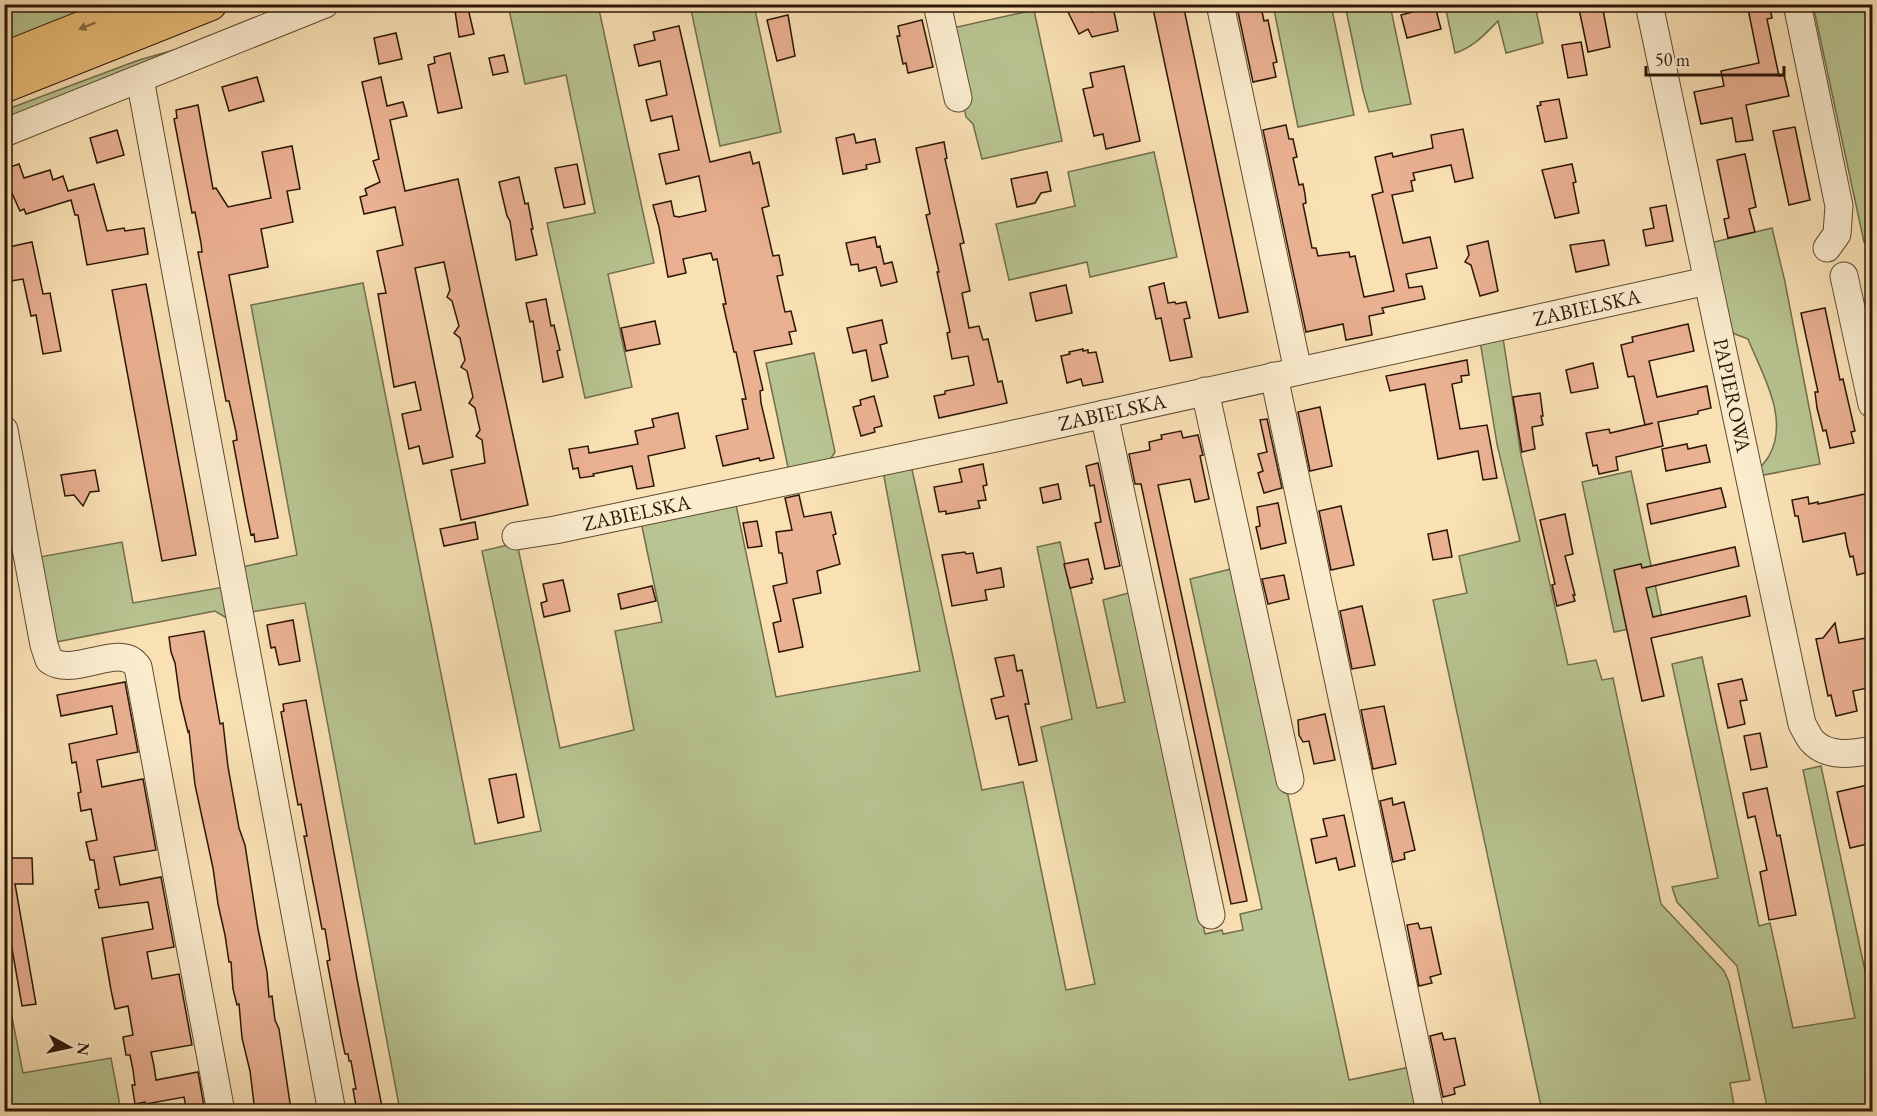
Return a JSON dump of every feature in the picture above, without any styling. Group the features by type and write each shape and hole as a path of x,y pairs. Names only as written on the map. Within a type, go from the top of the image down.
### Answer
{"main road":[{"path":"4,59 142,4"},
{"path":"4,86 210,4"}],"street":[{"path":"4,133 325,4"},
{"path":"937,4 958,98"},
{"path":"1220,4 1285,374 1430,1112"},
{"name":"PAPIEROWA","path":"1649,4 1802,724 1811,740 1825,750 1862,752"},
{"path":"1797,4 1839,206 1837,234 1827,248"},
{"path":"140,79 332,1112"},
{"path":"1243,187 1285,374"},
{"path":"1844,276 1872,404"},
{"name":"ZABIELSKA","path":"516,536 567,528 1104,414 1707,281"},
{"path":"1206,392 1290,780"},
{"path":"1104,414 1211,915"},
{"path":"4,430 44,645 49,660 58,665 69,666 124,657 138,667 221,1112"}],"path":[{"path":"4,1080 10,1112"}],"green space":[{"path":"111,5 5,46 5,6"},
{"path":"508,5 598,5 654,263 608,274 632,387 585,398 547,223 595,213 566,75 525,84"},
{"path":"690,5 754,5 781,132 720,146"},
{"path":"1273,5 1331,5 1354,115 1298,127"},
{"path":"1345,5 1390,5 1411,104 1369,112"},
{"path":"1445,5 1535,5 1543,43 1506,53 1498,21 1474,44 1455,53"},
{"path":"1813,5 1864,5 1872,44 1872,240 1864,242"},
{"path":"1034,10 1062,141 982,159 973,124 966,117 948,29"},
{"path":"213,39 5,123 5,110 139,60"},
{"path":"1154,152 1177,257 1090,277 1087,262 1009,280 996,224 1075,206 1068,172"},
{"path":"1772,228 1785,282 1820,464 1759,476 1758,471 1769,456 1775,441 1777,427 1772,396 1748,339 1735,334 1727,327 1710,243"},
{"path":"363,283 475,844 541,831 482,551 517,543 560,748 634,730 615,631 662,622 640,517 735,500 776,697 920,671 883,471 911,465 982,790 1023,782 1066,990 1095,984 1041,727 1072,719 1037,547 1060,542 1097,708 1125,702 1103,600 1132,592 1205,934 1222,930 1223,934 1243,930 1240,914 1262,909 1190,579 1239,567 1349,1080 1410,1067 1420,1111 400,1111 305,603 251,612 242,567 297,555 251,305"},
{"path":"1503,338 1521,455 1568,665 1596,660 1602,680 1613,678 1661,904 1724,971 1729,982 1750,1080 1730,1083 1735,1111 1542,1111 1433,600 1467,593 1459,556 1520,541 1497,444 1480,341"},
{"path":"814,353 835,452 827,464 789,472 766,363"},
{"path":"1631,471 1663,622 1614,632 1582,482"},
{"path":"122,542 133,603 224,587 230,620 215,611 51,643 34,558"},
{"path":"1702,657 1759,926 1770,923 1793,1028 1855,1018 1803,770 1821,766 1872,1003 1872,1111 1768,1111 1737,966 1677,902 1672,887 1718,878 1672,664"},
{"path":"4,977 23,1073 111,1058 121,1111 5,1111"}],"building":[{"path":"454,4 467,4 474,34 459,37"},
{"path":"1064,4 1090,4 1091,12 1113,7 1118,31 1092,37 1088,29 1079,34"},
{"path":"1152,4 1183,4 1248,312 1219,318"},
{"path":"1578,4 1602,4 1610,47 1588,52"},
{"path":"1747,4 1769,4 1772,18 1767,19 1779,76 1784,75 1789,96 1746,105 1753,140 1736,142 1732,118 1701,124 1694,92 1724,86 1721,71 1759,63"},
{"path":"1435,6 1441,29 1407,38 1401,15"},
{"path":"1261,7 1264,21 1268,20 1277,62 1273,63 1276,77 1253,82 1238,12"},
{"path":"788,15 795,56 777,61 767,20"},
{"path":"922,20 933,67 908,73 906,63 903,64 897,36 900,36 898,26"},
{"path":"679,26 710,162 750,152 753,164 759,162 769,206 762,208 773,256 779,255 783,275 777,276 785,312 791,311 796,331 789,332 792,344 754,351 763,390 760,391 761,403 774,458 760,461 759,458 723,466 716,436 748,429 742,399 746,399 723,304 726,304 717,259 713,260 711,253 683,259 686,273 668,277 653,205 671,201 674,216 679,217 706,211 699,176 666,184 659,154 679,150 672,116 651,121 646,100 667,95 660,61 639,66 634,45 655,40 653,32"},
{"path":"396,33 402,59 379,64 374,38"},
{"path":"1581,42 1587,75 1568,78 1562,45"},
{"path":"450,53 462,108 438,113 428,65 435,63 434,57"},
{"path":"504,55 508,72 493,75 489,58"},
{"path":"1124,66 1140,141 1106,149 1103,134 1094,136 1083,89 1093,87 1090,73"},
{"path":"257,77 264,101 229,111 222,87"},
{"path":"381,77 387,106 403,102 407,116 390,120 405,191 458,179 528,505 461,520 451,470 485,463 482,440 476,436 480,430 475,408 469,403 473,397 467,371 461,367 465,360 460,338 454,333 459,326 452,301 447,297 450,290 444,262 415,268 453,457 423,464 419,446 409,449 402,414 421,410 415,382 394,387 378,294 386,293 377,251 403,245 395,207 364,214 360,197 367,195 365,189 380,182 373,161 379,159 362,82"},
{"path":"1559,99 1567,138 1545,142 1537,106 1541,105 1540,102"},
{"path":"198,105 213,189 216,188 228,207 271,198 262,152 292,146 300,189 287,191 293,222 261,229 268,267 229,275 278,538 255,542 247,516 233,441 237,440 236,432 229,401 226,401 198,252 202,252 201,243 195,212 192,213 174,119 177,118 176,110"},
{"path":"1286,125 1289,139 1293,139 1297,157 1293,158 1299,185 1303,184 1306,203 1303,204 1312,248 1316,248 1318,256 1349,252 1350,257 1355,256 1364,297 1394,291 1372,195 1383,192 1375,157 1392,153 1393,157 1433,148 1431,135 1463,129 1473,178 1455,182 1451,165 1413,173 1415,180 1411,181 1413,191 1392,195 1403,243 1430,237 1437,268 1406,274 1409,288 1422,286 1425,299 1382,308 1384,313 1369,316 1372,335 1346,340 1343,324 1306,332 1263,130"},
{"path":"1795,127 1810,200 1789,205 1773,131"},
{"path":"117,130 124,155 97,163 90,138"},
{"path":"854,134 856,143 875,139 880,162 866,165 867,169 843,174 836,138"},
{"path":"944,142 947,158 945,159 964,243 960,244 970,291 962,293 969,328 979,326 983,340 988,339 998,382 1002,381 1007,403 939,418 934,396 945,394 945,391 974,385 968,356 952,359 947,333 950,332 926,215 930,214 916,148"},
{"path":"1745,154 1756,207 1749,209 1755,232 1728,238 1724,219 1729,218 1717,160"},
{"path":"19,164 24,178 50,170 53,180 63,176 68,191 94,184 107,231 144,228 148,254 87,265 78,215 75,215 71,200 26,214 24,209 20,211 10,189 4,191 4,169"},
{"path":"577,164 585,204 564,208 555,168"},
{"path":"1572,164 1579,213 1555,218 1542,170"},
{"path":"1047,172 1051,191 1041,193 1035,203 1017,207 1011,179"},
{"path":"519,177 525,204 528,203 537,255 516,260 510,221 499,182"},
{"path":"1666,205 1673,241 1646,246 1643,230 1654,228 1650,208"},
{"path":"875,237 877,247 880,246 884,264 892,262 897,282 881,286 876,267 859,271 858,264 851,265 846,243"},
{"path":"1604,240 1609,265 1576,272 1570,245"},
{"path":"1488,241 1498,291 1480,296 1471,265 1465,262 1469,255 1467,246"},
{"path":"32,242 43,294 50,293 61,351 43,354 36,315 31,316 23,279 4,282 4,248"},
{"path":"1164,283 1168,303 1186,302 1190,318 1184,319 1192,357 1170,361 1161,318 1156,319 1149,287"},
{"path":"146,284 196,555 162,561 112,290"},
{"path":"1066,285 1072,313 1036,321 1030,293"},
{"path":"546,299 551,326 554,325 560,350 557,351 563,377 543,382 533,321 530,322 526,303"},
{"path":"1825,308 1840,380 1843,379 1855,431 1851,432 1854,443 1830,448 1817,408 1815,392 1818,392 1801,313"},
{"path":"882,320 887,343 880,345 888,377 872,381 866,350 853,353 847,328"},
{"path":"655,321 660,344 626,351 621,328"},
{"path":"1688,324 1694,351 1649,361 1657,397 1707,386 1711,408 1698,411 1698,414 1658,422 1663,446 1616,457 1618,470 1599,474 1597,465 1593,466 1586,433 1609,429 1610,433 1645,425 1634,376 1628,377 1621,345 1633,342 1632,337"},
{"path":"1083,349 1083,351 1088,350 1088,353 1096,352 1103,382 1083,386 1081,379 1067,383 1061,356"},
{"path":"1467,360 1469,375 1461,376 1462,382 1452,384 1460,429 1487,425 1497,478 1483,480 1478,451 1438,459 1425,384 1390,391 1386,376"},
{"path":"1593,363 1598,388 1571,393 1566,370"},
{"path":"1540,393 1543,425 1532,427 1535,449 1522,452 1513,397"},
{"path":"874,396 882,426 874,428 875,432 861,436 853,407 861,405 860,400"},
{"path":"1320,407 1332,466 1310,471 1298,412"},
{"path":"678,413 685,448 648,456 654,486 637,489 632,466 580,478 578,468 573,469 569,449 588,446 589,453 638,444 635,431 654,427 652,419"},
{"path":"1267,419 1282,488 1264,493 1258,473 1263,471 1258,454 1267,452 1260,420"},
{"path":"1181,431 1183,438 1198,435 1209,499 1195,502 1190,479 1158,485 1247,901 1231,904 1141,484 1135,484 1129,454 1150,450 1149,442 1162,439 1161,435"},
{"path":"1687,444 1688,449 1706,445 1710,462 1666,471 1662,449"},
{"path":"1098,463 1120,566 1105,569 1095,523 1101,522 1094,485 1090,486 1086,466"},
{"path":"983,464 987,485 983,486 986,500 978,501 980,508 946,514 946,511 939,512 934,487 962,482 959,469"},
{"path":"95,470 99,491 90,492 83,506 74,495 65,496 61,475"},
{"path":"1058,484 1061,499 1043,503 1040,488"},
{"path":"1721,488 1726,507 1651,524 1647,504"},
{"path":"1865,494 1867,506 1870,505 1872,515 1872,571 1857,575 1845,533 1803,542 1792,500 1808,497 1809,504 1818,502 1818,504"},
{"path":"799,495 804,517 831,512 836,534 833,535 840,564 817,571 821,593 793,599 803,647 779,652 773,623 781,621 773,586 787,583 776,532 792,530 785,498"},
{"path":"1278,503 1286,543 1261,549 1256,527 1260,526 1257,507"},
{"path":"1341,506 1354,565 1331,570 1319,511"},
{"path":"1565,514 1573,554 1565,556 1575,601 1557,606 1552,585 1555,584 1540,520"},
{"path":"757,521 762,546 748,548 743,523"},
{"path":"475,522 478,539 444,546 440,529"},
{"path":"1447,530 1452,557 1433,560 1428,534"},
{"path":"1735,547 1739,566 1646,588 1653,617 1746,596 1750,616 1651,638 1664,696 1642,701 1614,570 1641,564 1642,568"},
{"path":"965,552 966,554 973,553 977,573 1001,568 1004,587 985,590 987,600 952,606 942,555"},
{"path":"1088,559 1092,583 1070,588 1064,564"},
{"path":"1284,575 1289,599 1268,604 1262,579"},
{"path":"563,580 570,611 544,617 541,603 547,601 543,584"},
{"path":"652,586 656,601 621,609 618,594"},
{"path":"1362,606 1375,665 1352,669 1340,611"},
{"path":"293,620 300,661 279,665 275,647 271,648 267,625"},
{"path":"1835,623 1839,643 1872,637 1872,687 1853,691 1857,711 1836,716 1831,695 1828,696 1816,639 1823,638"},
{"path":"204,631 220,724 223,723 239,828 245,845 267,972 269,997 272,996 275,1020 279,1029 293,1112 255,1112 250,1071 242,1038 239,1004 237,1005 233,989 231,962 229,962 213,868 195,785 189,731 180,699 169,637"},
{"path":"1014,655 1017,671 1022,670 1029,704 1025,704 1037,761 1019,765 1008,716 996,719 991,699 1004,696 995,658"},
{"path":"1742,679 1747,700 1740,701 1745,724 1728,728 1718,684"},
{"path":"125,682 138,752 97,760 102,787 143,779 156,850 114,857 120,885 161,877 174,947 147,952 152,979 179,974 192,1045 151,1052 156,1080 198,1072 205,1112 187,1112 184,1097 135,1104 132,1085 135,1085 133,1070 130,1055 126,1055 123,1037 133,1035 128,1006 115,1009 111,990 102,938 153,929 148,902 99,908 95,890 99,889 94,860 90,860 86,842 97,840 91,809 81,811 78,793 81,792 76,762 72,763 69,744 117,734 112,706 61,716 57,695"},
{"path":"306,700 383,1112 357,1112 351,1061 349,1061 348,1054 345,1054 327,961 330,960 325,929 322,929 304,836 307,836 301,804 298,805 281,712 284,711 283,704"},
{"path":"1384,706 1396,764 1373,769 1361,710"},
{"path":"1325,714 1335,760 1314,764 1309,741 1303,742 1299,735 1298,720"},
{"path":"1760,733 1767,767 1751,770 1744,736"},
{"path":"516,774 524,817 498,823 489,779"},
{"path":"1872,784 1872,843 1850,848 1837,792"},
{"path":"1767,788 1777,836 1780,835 1796,915 1769,920 1760,872 1767,870 1755,816 1748,818 1743,793"},
{"path":"1392,798 1393,805 1404,802 1415,850 1404,853 1405,859 1393,862 1380,801"},
{"path":"1344,815 1355,866 1339,870 1336,858 1316,863 1311,839 1327,836 1323,819"},
{"path":"4,858 32,858 33,884 15,884 36,1004 22,1006 10,937 6,938 4,929"},
{"path":"1418,923 1420,929 1431,927 1441,974 1430,977 1432,983 1419,986 1407,925"},
{"path":"1442,1033 1444,1040 1455,1038 1465,1085 1454,1088 1455,1094 1443,1097 1430,1036"}]}
